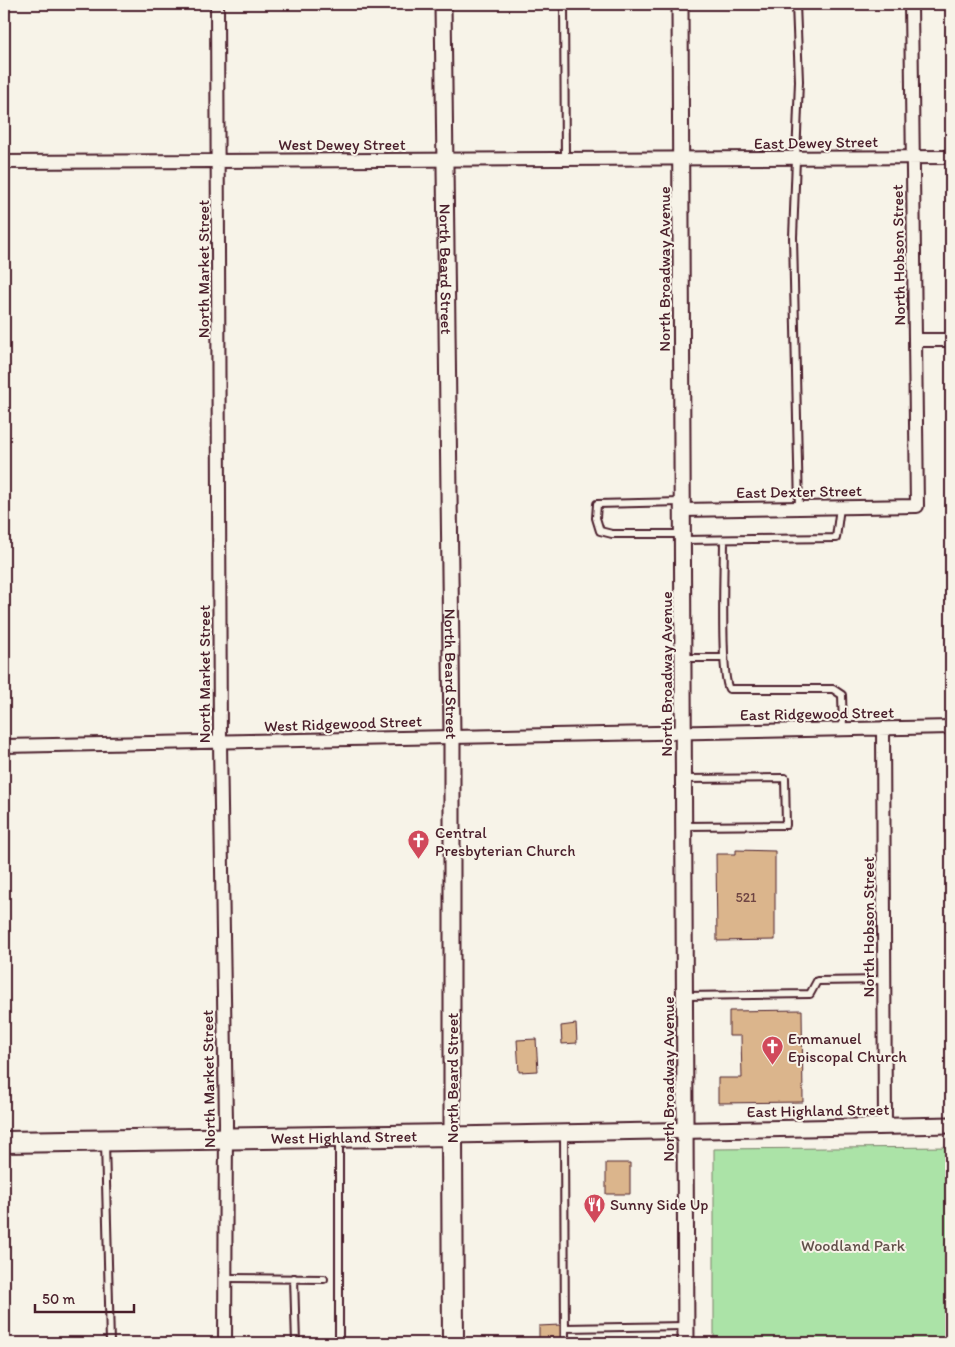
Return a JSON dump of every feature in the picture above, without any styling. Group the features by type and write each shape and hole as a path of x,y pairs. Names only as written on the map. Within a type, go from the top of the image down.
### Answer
{"main road":[{"name":"West Highland Street","path":"4,1142 452,1135"},
{"name":"North Beard Street","path":"452,1135 453,1343"}],"street":[{"name":"North Market Street","path":"217,4 220,743 226,1139 225,1343"},
{"name":"North Beard Street","path":"443,4 452,736 452,1135"},
{"name":"North Broadway Avenue","path":"680,4 686,1343"},
{"name":"North Hobson Street","path":"911,4 917,506"},
{"name":"East Dewey Street","path":"680,160 951,157"},
{"name":"West Dewey Street","path":"4,162 680,160"},
{"path":"916,340 951,340"},
{"name":"East Dexter Street","path":"682,506 799,508 917,506"},
{"name":"East Ridgewood Street","path":"683,732 951,727"},
{"name":"North Hobson Street","path":"883,728 885,1126"},
{"name":"West Ridgewood Street","path":"4,746 683,732"},
{"name":"East Highland Street","path":"685,1131 951,1125"},
{"name":"West Highland Street","path":"452,1135 685,1131"}],"lane":[{"path":"564,4 565,160"},
{"path":"796,4 797,159 793,237 799,508"},
{"path":"682,506 597,504 596,518 600,531 612,534 724,540 836,538 840,507"},
{"path":"724,540 724,658 726,684 729,689 833,689 842,695 843,728"},
{"path":"683,658 724,658"},
{"path":"684,779 785,778 786,825 684,826"},
{"path":"685,996 810,994 817,981 884,980"},
{"path":"564,1133 565,1343"},
{"path":"339,1137 339,1343"},
{"path":"105,1140 110,1343"},
{"path":"225,1278 324,1279"},
{"path":"294,1278 296,1343"},
{"path":"565,1328 686,1326"}],"green space":[{"name":"Woodland Park","path":"951,1147 951,1343 714,1343 714,1149"}],"building":[{"path":"736,850 775,851 775,940 717,941 716,854 736,854"},
{"name":"Emmanuel Episcopal Church","path":"802,1010 803,1102 718,1103 718,1078 742,1078 741,1036 729,1036 729,1011"},
{"path":"576,1024 577,1043 562,1044 561,1026"},
{"path":"536,1039 538,1071 519,1072 517,1040"},
{"path":"606,1163 630,1163 630,1194 606,1194"},
{"path":"560,1325 560,1343 539,1343 539,1326"}],"place":[{"name":"Central Presbyterian Church","path":"419,860"},
{"name":"Emmanuel Episcopal Church","path":"772,1066"},
{"name":"Sunny Side Up","path":"594,1223"}]}
